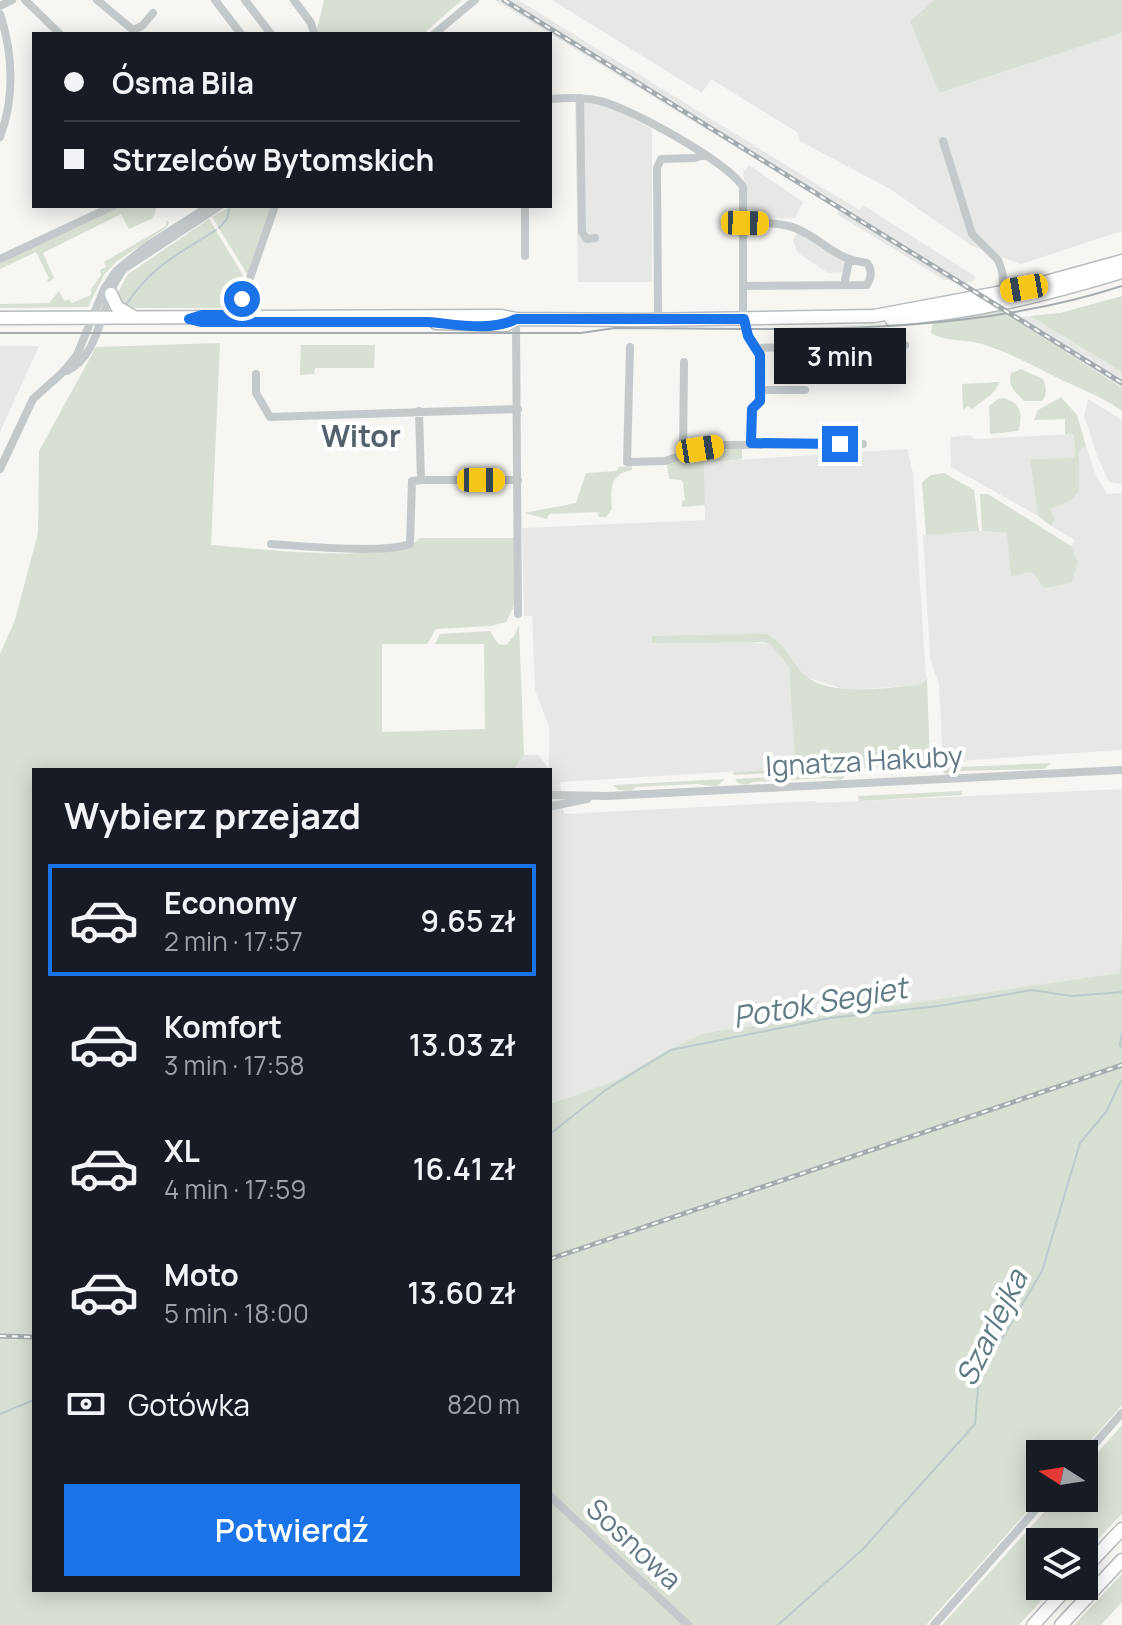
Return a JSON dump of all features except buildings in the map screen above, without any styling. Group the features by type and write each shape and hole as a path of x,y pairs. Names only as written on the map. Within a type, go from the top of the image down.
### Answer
{"highway":[{"path":"874,316 1056,280 1122,261"},
{"path":"189,319 202,315 505,316 516,319 901,318 974,309 1028,298 1122,272"},
{"path":"111,294 120,310 137,318"},
{"path":"0,315 10,312 24,317 189,319 201,322 428,322 459,325 506,325 516,319"},
{"path":"1098,1554 1122,1529"},
{"path":"1061,1625 1122,1560"},
{"path":"1033,1625 1056,1600"}],"street":[{"path":"0,6 12,0"},
{"path":"25,0 58,32"},
{"path":"97,0 133,30 142,26 153,13"},
{"path":"215,0 239,32"},
{"path":"245,0 269,32"},
{"path":"294,0 311,23 313,32"},
{"path":"436,32 475,0"},
{"path":"0,14 11,74 8,110 0,137"},
{"path":"552,99 580,98 611,104 704,155 737,178 743,187 744,319 747,333 760,355 760,401 752,409 751,443"},
{"path":"580,98 582,232 587,239 595,238"},
{"path":"943,141 972,234 998,260 1004,291"},
{"path":"658,311 657,168 661,159 704,155"},
{"path":"0,259 109,208"},
{"path":"0,469 33,399 84,357 104,289 116,271 145,247 206,208"},
{"path":"97,318 124,269 217,208"},
{"path":"237,315 274,208"},
{"path":"525,208 525,256"},
{"path":"743,286 867,285 871,277 871,268 867,263 849,261 798,229 776,223 745,223"},
{"path":"844,285 849,261"},
{"path":"516,319 518,614"},
{"path":"755,348 905,345"},
{"path":"630,347 627,462 665,461 700,449 751,443 863,444"},
{"path":"683,454 684,362"},
{"path":"256,374 256,393 270,417 518,409"},
{"path":"760,390 805,390"},
{"path":"419,411 421,480"},
{"path":"271,544 374,548 410,544 412,481 518,480"},
{"name":"Ignatza Hakuby","path":"552,807 561,802 607,796 1122,770"},
{"name":"Ignatza Hakuby","path":"552,791 607,796"},
{"path":"1098,1440 1122,1413"},
{"name":"Sosnowa","path":"552,1498 688,1625"},
{"path":"934,1625 1034,1512"}],"shaded area":[{"path":"324,0 462,0 425,32 316,32"},
{"path":"495,0 518,0 859,210 863,205 976,277 960,285 944,280 837,214 838,210 552,35 552,32"},
{"path":"552,0 934,0 910,21 939,93 1122,33 1122,231 1021,264 972,246 890,189 800,141 797,132 711,79 702,93"},
{"path":"934,0 1122,0 1122,33 939,93 910,21"},
{"path":"575,101 612,108 652,129 652,282 578,282"},
{"path":"749,165 803,202 795,218 769,219 747,207 743,171"},
{"path":"116,208 156,208 153,218 129,229 121,214 43,253 54,278 49,282 36,252 0,269 0,263"},
{"path":"228,208 270,208 247,274 212,217"},
{"path":"209,219 243,275 230,308 128,308 121,304 118,292 128,274"},
{"path":"166,220 169,222 167,227 116,262 104,275 88,307 0,308 0,304 49,303 59,291 64,301 69,299 72,303 91,295 91,289 101,275 100,270 106,267 104,262 166,226"},
{"path":"798,230 847,261 844,272 828,273 798,253 793,241"},
{"path":"1122,296 1122,372 1030,316 1060,313"},
{"path":"997,308 1122,388 1122,411 1006,353 978,343 931,333 933,320"},
{"path":"1030,316 1122,372 1122,388 1012,318"},
{"path":"220,343 211,545 354,553 406,546 420,538 514,538 514,606 506,622 491,626 436,629 427,644 382,644 382,732 485,729 484,644 435,644 440,634 490,631 498,644 506,645 519,625 524,755 514,768 32,768 32,1592 552,1592 552,1501 685,1625 0,1625 0,654 15,620 38,533 39,451 96,347"},
{"path":"301,345 375,345 374,368 315,368 314,374 300,375"},
{"path":"0,346 39,346 0,432"},
{"path":"1021,369 1043,379 1046,390 1042,401 1024,401 1013,389 1011,373"},
{"path":"1000,382 993,393 972,409 968,406 963,410 962,384"},
{"path":"1061,397 1077,415 1086,446 1079,451 1079,491 1072,500 1051,509 1055,520 1051,526 1038,516 1030,459 1075,458 1074,434 1065,434 1065,419 1034,420 1038,410"},
{"path":"1004,398 1020,410 1018,431 990,434 989,406"},
{"path":"1088,399 1122,420 1122,484 1109,482 1097,456 1084,416"},
{"path":"1074,434 1075,458 1030,459 1038,516 951,467 950,437 970,435 975,439"},
{"path":"1086,446 1096,475 1107,494 1122,493 1122,750 943,762 939,685 930,657 923,535 979,531 1007,533 1078,562 1071,546 1075,540 1051,526 1055,520 1051,509 1072,500 1079,491 1079,451"},
{"path":"742,448 742,459 704,463 705,505 682,507 685,500 681,480 669,479 667,464 652,463 719,451"},
{"path":"907,449 913,473 926,678 920,685 846,690 806,677 776,639 764,634 706,637 770,644 789,667 795,765 792,768 560,782 565,814 1122,789 1121,973 704,1033 615,1081 552,1103 552,768 549,768 549,727 535,690 532,616 524,616 522,528 705,520 704,462"},
{"path":"632,466 632,470 615,479 612,509 606,517 599,517 597,512 549,514 547,519 524,513 576,503 586,473 617,471 618,467"},
{"path":"944,473 974,490 979,531 926,535 922,482 931,475"},
{"path":"980,494 988,494 1071,546 1078,562 1071,583 1044,588 1033,572 1011,576 1007,533 982,531"},
{"path":"767,634 779,642 805,675 829,687 892,688 920,685 927,678 930,765 857,768 856,764 850,764 850,769 734,775 733,772 792,768 795,765 789,667 770,644 763,642 652,643 652,636"},
{"path":"524,755 538,755 548,768 514,768"},
{"path":"1051,763 1044,769 960,771 947,775 938,768"},
{"path":"849,773 841,780 827,778 746,785 735,779"},
{"path":"725,779 716,787 698,784 637,787 631,791 618,790 613,785"},
{"path":"961,791 962,795 859,801 858,796"},
{"path":"1122,933 1122,1405 1091,1440 1026,1440 1027,1512 926,1625 693,1625 552,1495 552,1103 615,1081 704,1033 1120,973"},
{"path":"1122,1425 1122,1514 1098,1539 1098,1528 1030,1528 1044,1512 1098,1512 1098,1452"},
{"path":"1026,1532 1026,1600 1041,1600 1019,1625 942,1625"},
{"path":"1122,1574 1122,1602 1101,1625 1074,1625 1098,1600"}],"waterway":[{"path":"219,228 227,219 230,208"},
{"path":"126,305 156,270 216,230"},
{"name":"Potok Segiet","path":"552,1132 607,1089 671,1050 830,1018 939,1006 1032,990 1071,996 1122,992"},
{"name":"Szarlejka","path":"1122,1033 1122,1048"},
{"name":"Szarlejka","path":"778,1625 863,1549 975,1424 978,1388 990,1359 1042,1271 1080,1143 1106,1112 1121,1081"},
{"name":"Potok Segiet","path":"0,1414 32,1401"}],"tram line":[{"path":"0,333 581,333 615,328 871,327 998,315 1060,303 1122,286"}],"railway":[{"path":"504,0 1122,383"},
{"path":"552,1258 1122,1065"},
{"path":"0,1336 32,1337"}],"district":[{"name":"Witor","path":"361,437"}],"route":[{"path":"242,299 237,315 202,315 189,319 201,322 428,322 459,325 506,325 516,319 744,319 748,336 760,355 760,401 752,409 751,443 840,444"}]}
